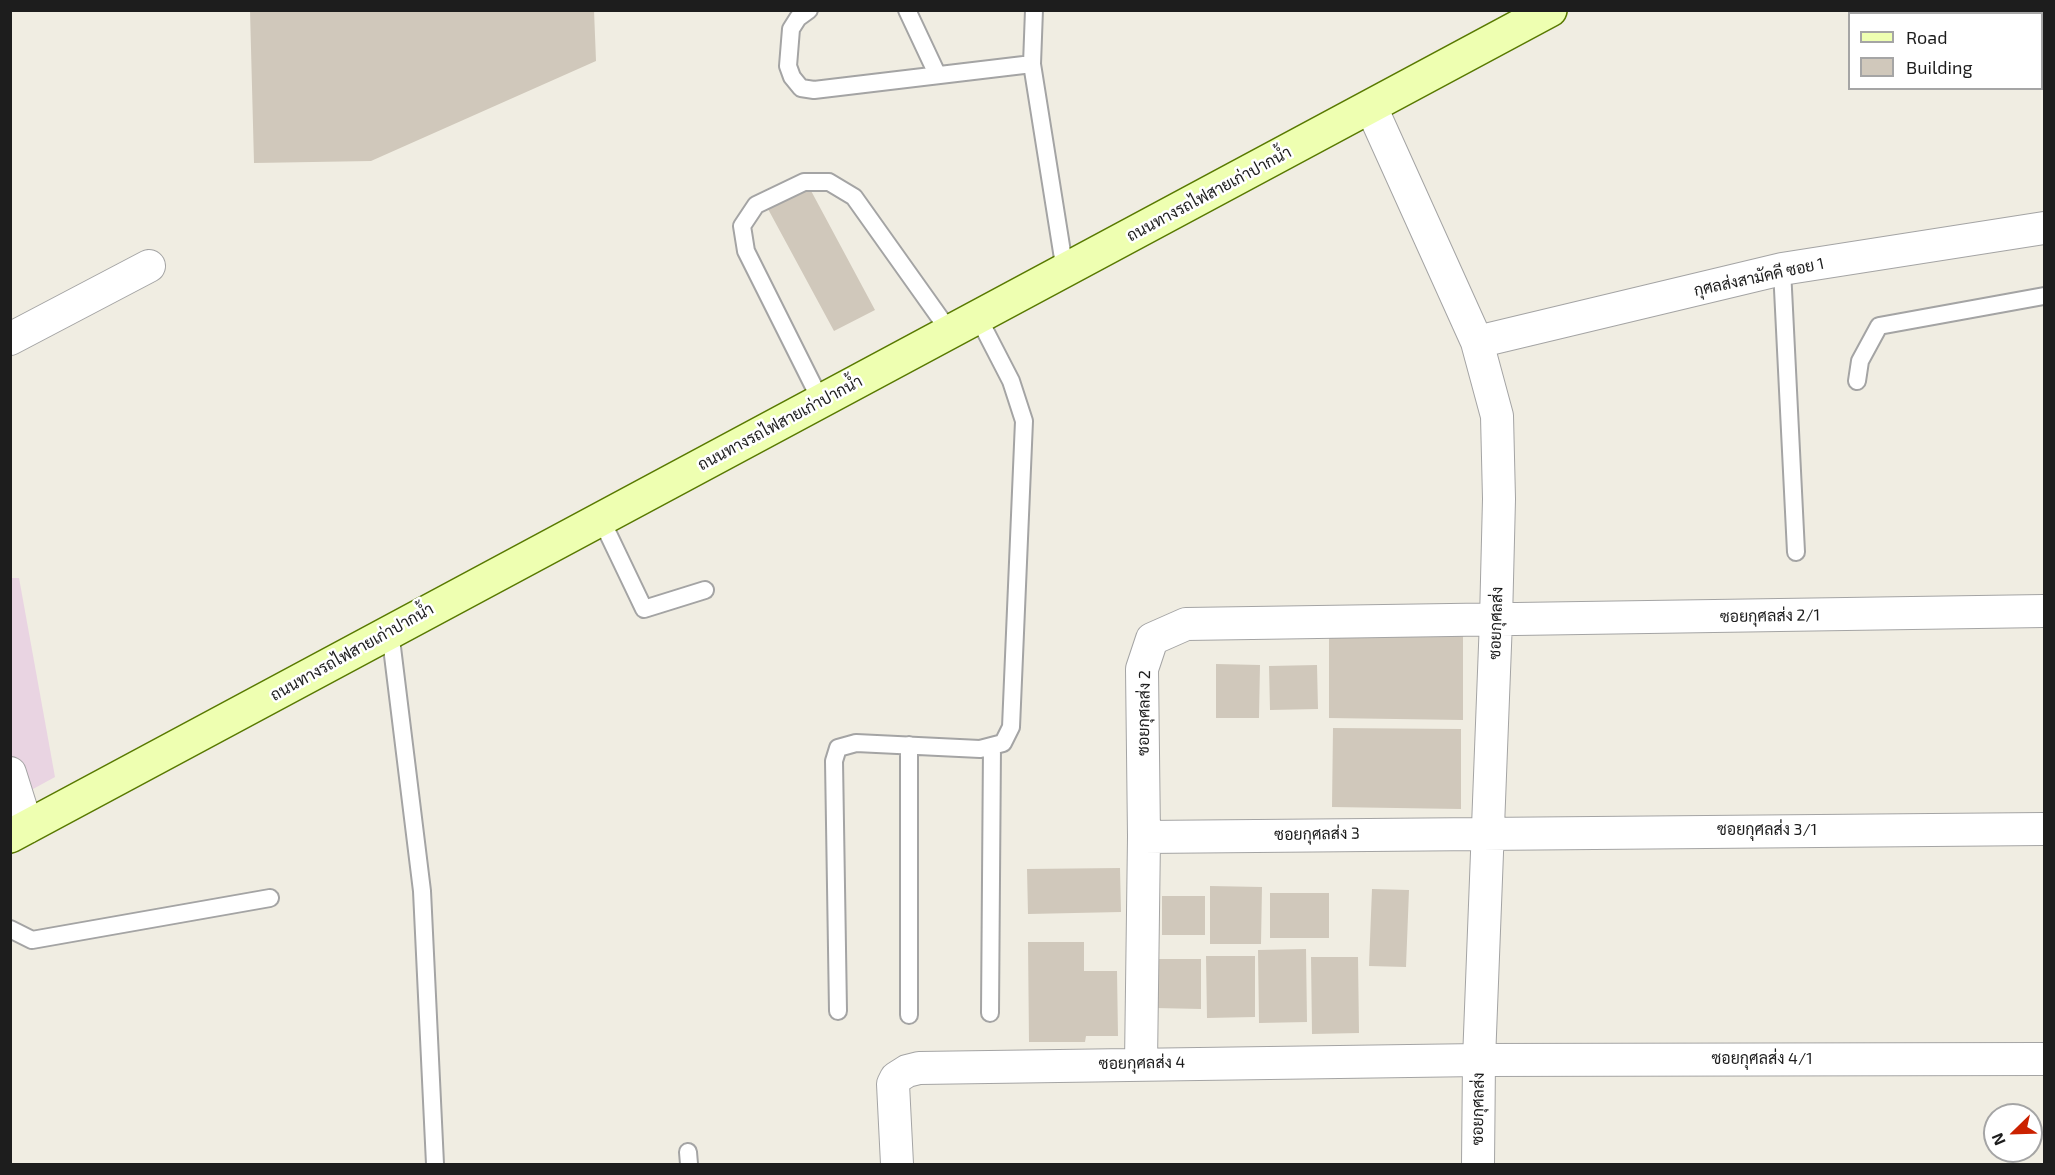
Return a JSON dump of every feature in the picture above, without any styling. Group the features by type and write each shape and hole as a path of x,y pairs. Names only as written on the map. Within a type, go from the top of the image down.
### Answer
{"main road":[{"name":"ถนนทางรถไฟสายเก่าปากน้ำ","path":"19,832 1550,10"}],"street":[{"name":"ซอยกุศลส่ง","path":"1371,106 1477,342 1497,416 1499,499 1496,620 1490,832 1479,1060 1478,1164"},
{"name":"กุศลส่งสามัคคี ซอย 1","path":"1477,342 1782,269 2044,228"},
{"path":"10,339 149,266"},
{"name":"ซอยกุศลส่ง 2/1","path":"1496,620 2044,611"},
{"name":"ซอยกุศลส่ง 2","path":"1141,1063 1144,837 1142,669 1152,639 1186,624 1496,620"},
{"path":"10,773 19,832"},
{"name":"ซอยกุศลส่ง 3/1","path":"1490,832 2044,829"},
{"name":"ซอยกุศลส่ง 3","path":"1144,837 1490,832"},
{"name":"ซอยกุศลส่ง 4/1","path":"1479,1060 2044,1059"},
{"name":"ซอยกุศลส่ง 4","path":"897,1164 892,1096 896,1078 907,1071 919,1068 1141,1063 1479,1060"}],"lane":[{"path":"809,10 798,18 791,29 788,66 792,77 801,88 814,90 1032,64"},
{"path":"907,10 937,74"},
{"path":"1034,10 1032,64 1065,271"},
{"path":"821,401 746,251 742,226 756,205 804,182 829,182 854,197 1011,381 1024,421 1011,727 1004,743 980,749 856,743 838,748 834,761 838,1011"},
{"path":"1782,269 1796,552"},
{"path":"1857,381 1860,361 1879,326 2044,296"},
{"path":"601,519 644,609 705,590"},
{"path":"390,631 422,891 435,1164"},
{"path":"909,746 909,1015"},
{"path":"990,1013 992,746"},
{"path":"10,930 32,940 270,898"}],"shaded area":[{"path":"10,578 19,578 55,777 11,801"}],"building":[{"path":"250,10 594,10 596,61 371,161 254,163"},
{"path":"809,187 875,310 834,331 768,209"},
{"path":"1329,628 1463,630 1463,720 1329,718"},
{"path":"1216,664 1260,665 1259,718 1216,718"},
{"path":"1317,665 1318,709 1270,710 1269,666"},
{"path":"1333,728 1461,729 1461,809 1332,807"},
{"path":"1120,868 1121,912 1028,914 1027,869"},
{"path":"1210,886 1262,887 1261,944 1210,944"},
{"path":"1372,889 1409,890 1406,967 1369,966"},
{"path":"1270,893 1329,893 1329,938 1270,938"},
{"path":"1162,896 1205,896 1205,935 1162,935"},
{"path":"1028,942 1084,942 1084,971 1117,971 1118,1036 1086,1036 1085,1042 1029,1042"},
{"path":"1306,949 1307,1022 1259,1023 1258,950"},
{"path":"1206,956 1255,956 1255,1017 1207,1018"},
{"path":"1311,957 1358,957 1359,1033 1312,1034"},
{"path":"1155,959 1201,959 1201,1009 1155,1008"}]}
